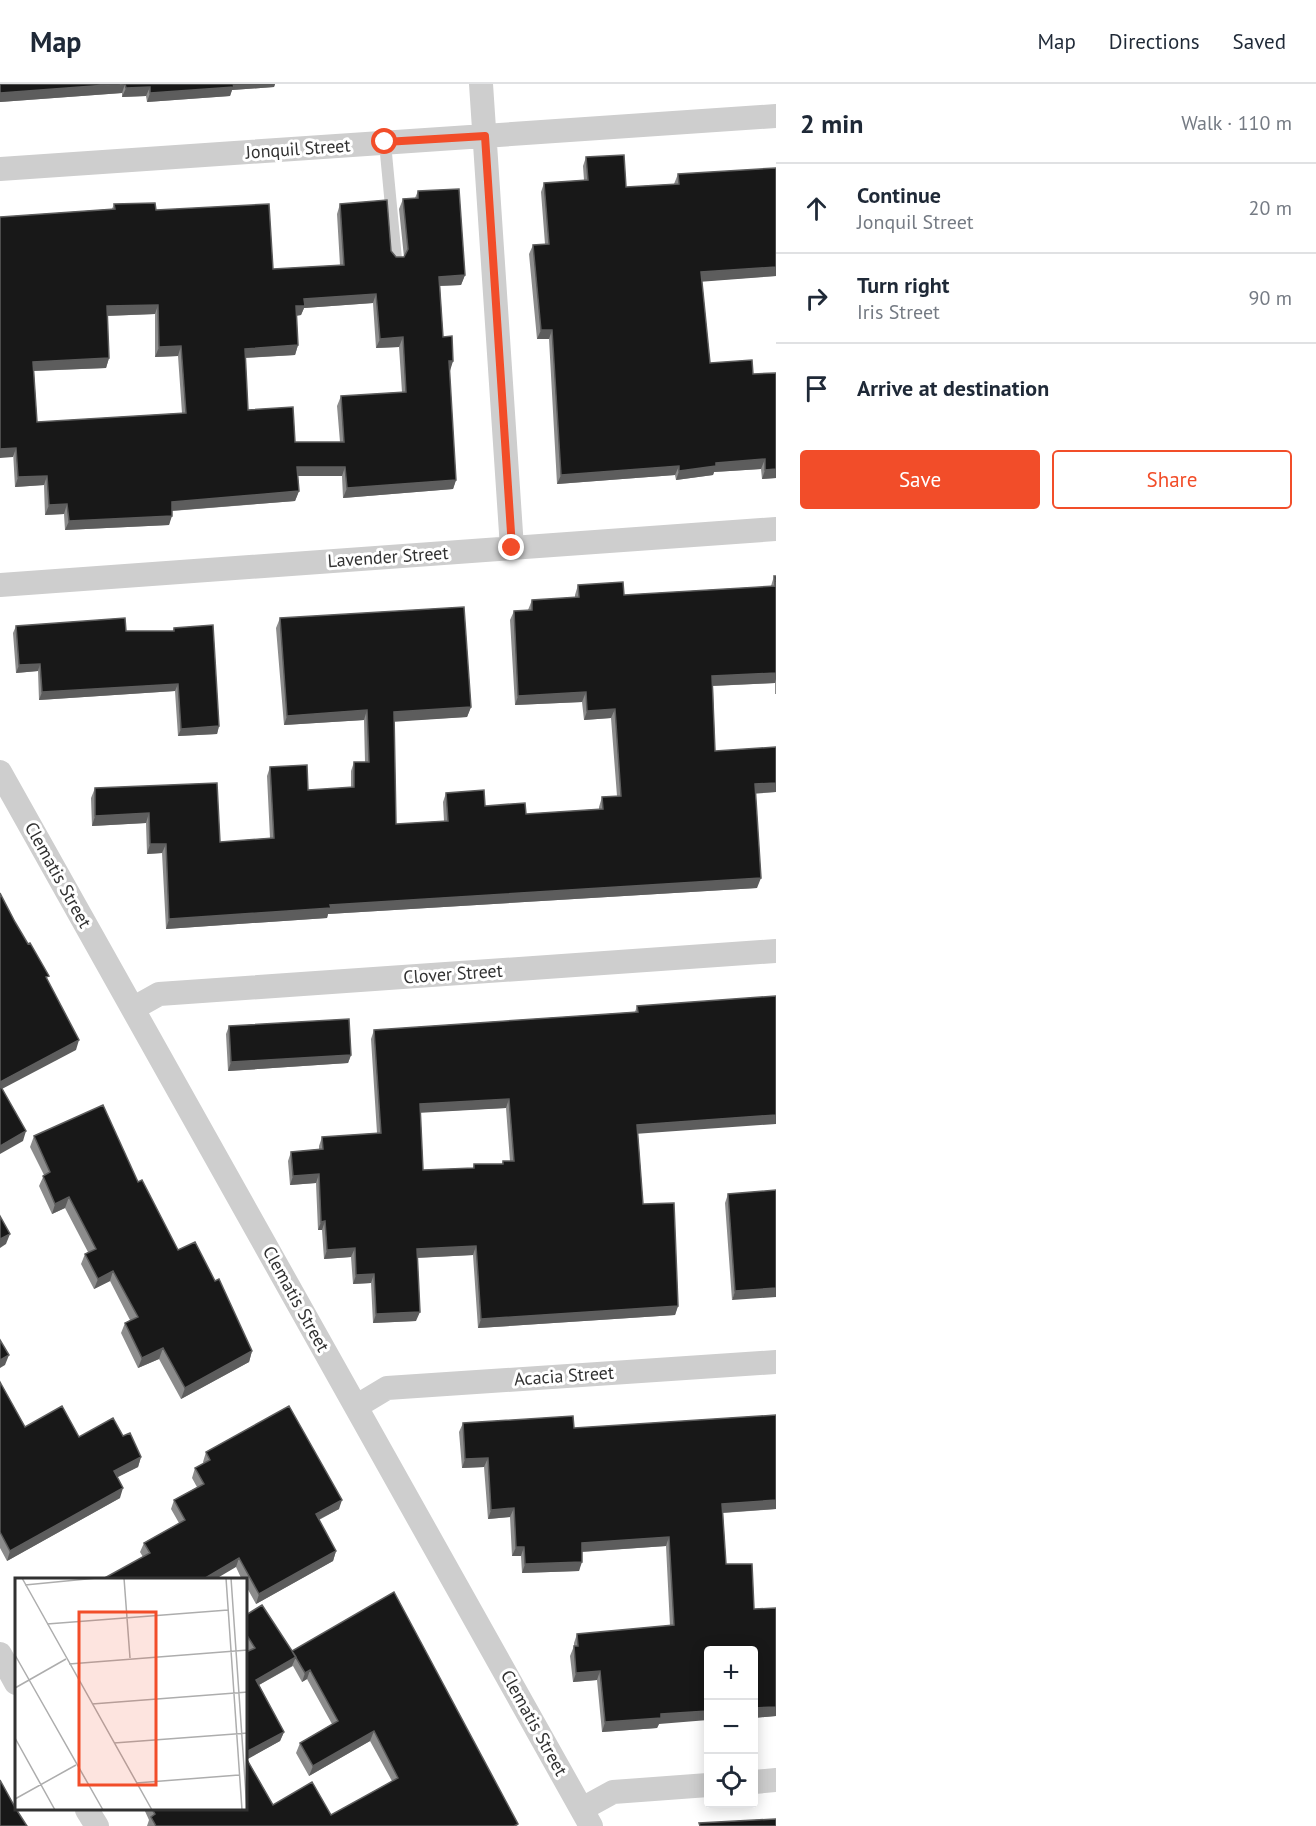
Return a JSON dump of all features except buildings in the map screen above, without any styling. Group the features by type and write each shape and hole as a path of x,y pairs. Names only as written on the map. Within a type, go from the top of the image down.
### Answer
{"street":[{"path":"481,84 512,548"},
{"name":"Jonquil Street","path":"0,169 776,116"},
{"name":"Lavender Street","path":"0,585 776,530"},
{"name":"Clematis Street","path":"0,772 587,1817"},
{"name":"Clover Street","path":"134,1008 159,994 776,951"},
{"name":"Acacia Street","path":"357,1406 387,1388 776,1362"},
{"path":"0,1654 15,1681"},
{"path":"758,1782 776,1780"},
{"path":"587,1817 613,1792 704,1785"},
{"path":"88,1811 97,1826"}],"lane":[{"path":"385,142 396,259"}],"route":[{"path":"385,142 485,136 512,548"}]}
